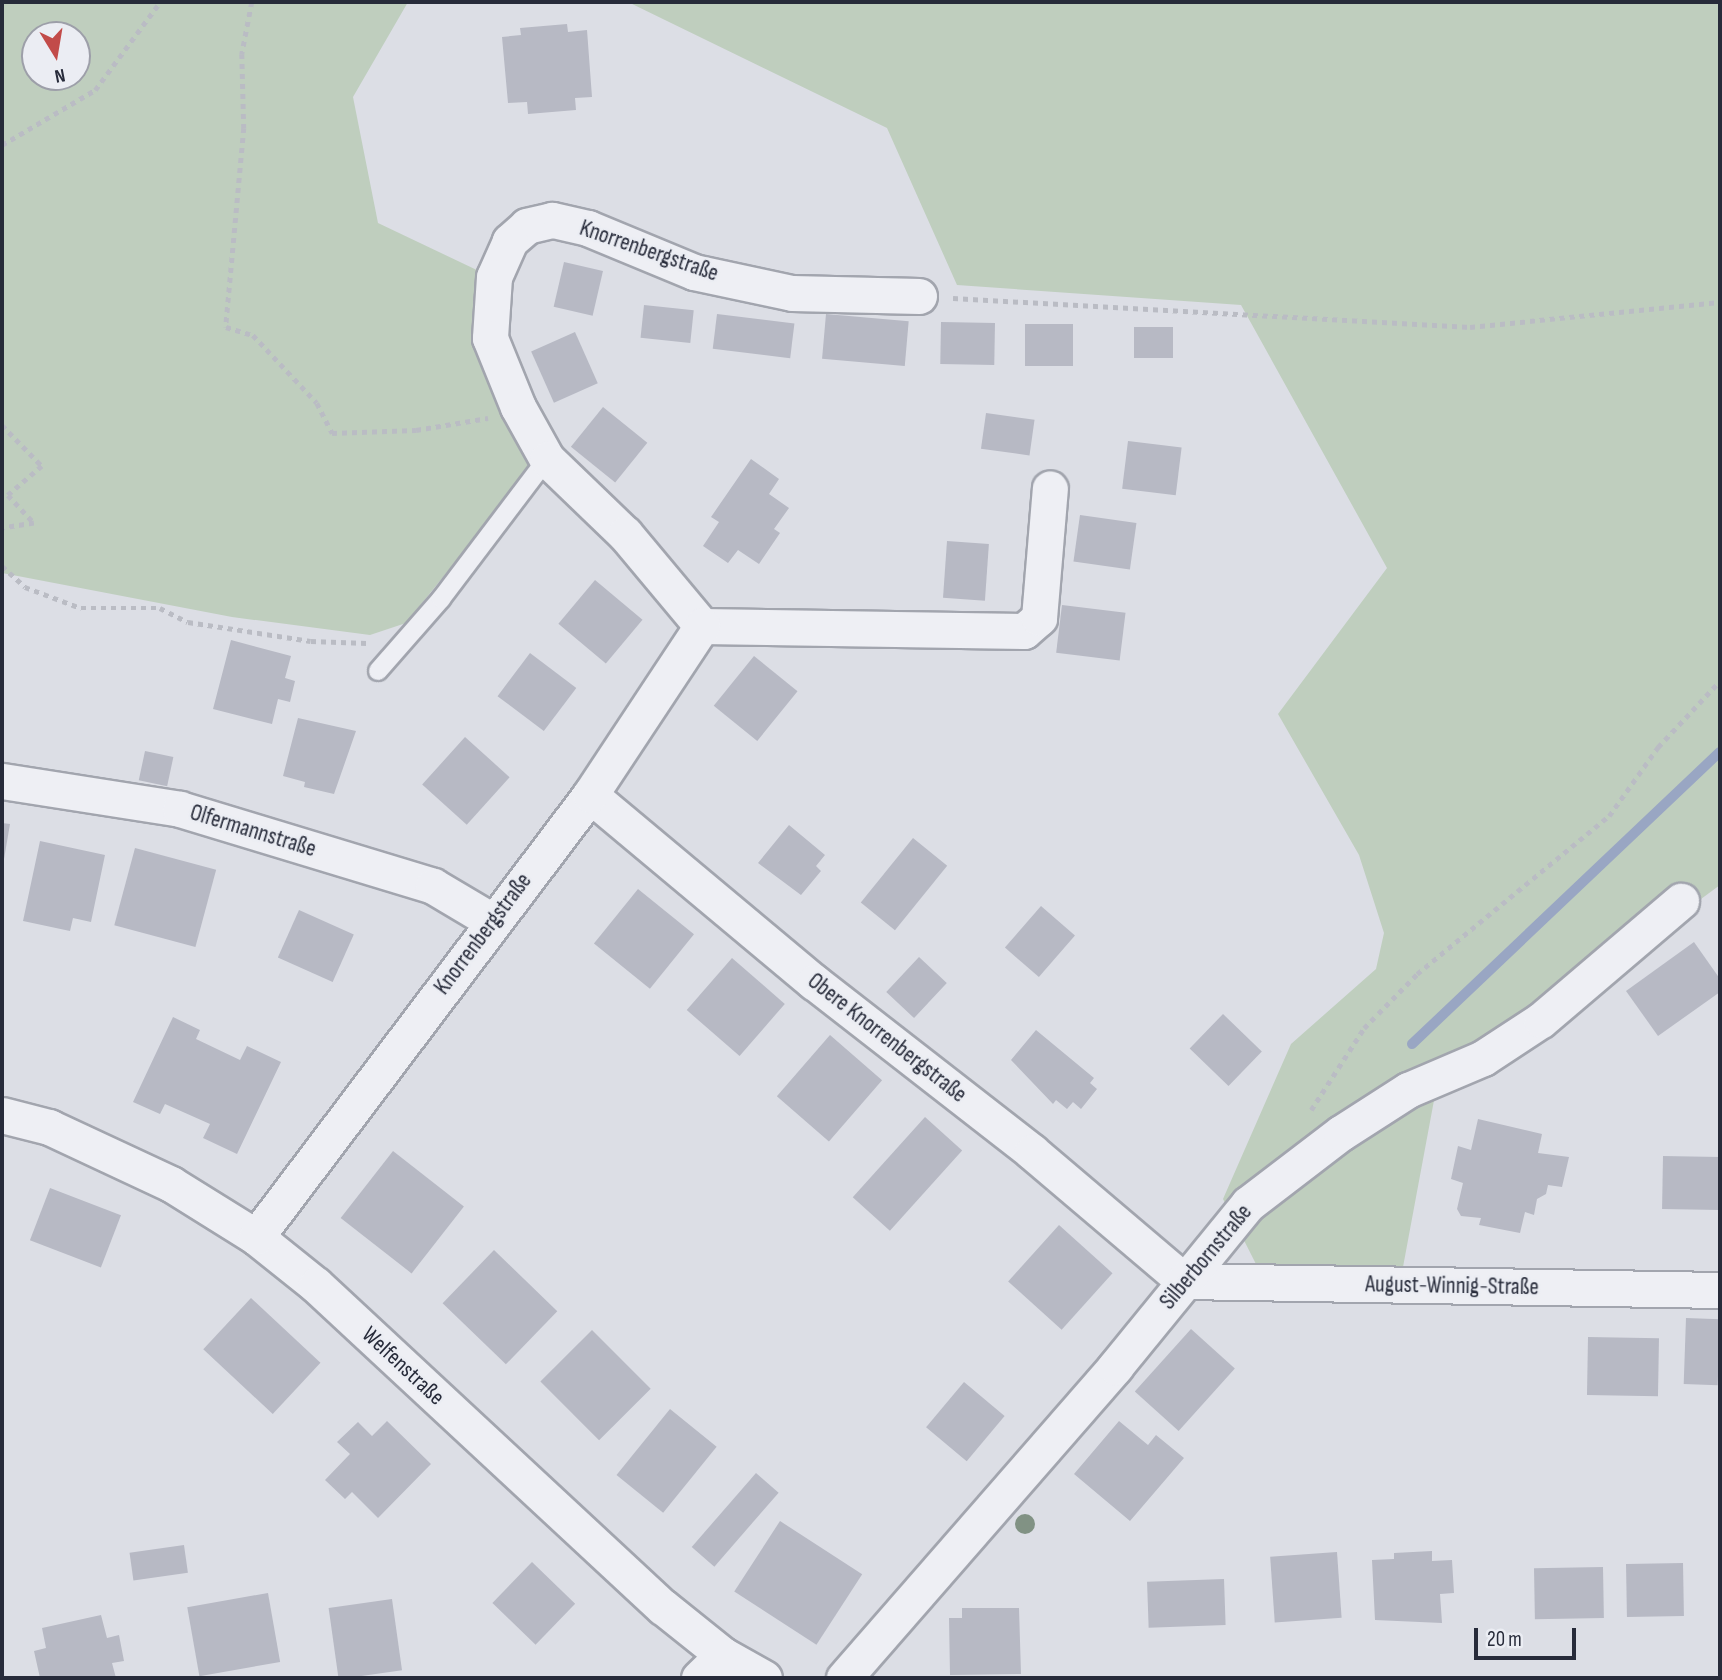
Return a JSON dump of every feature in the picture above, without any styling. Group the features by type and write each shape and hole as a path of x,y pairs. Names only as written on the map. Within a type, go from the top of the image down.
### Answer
{"street":[{"name":"Knorrenbergstraße","path":"256,1237 590,794 702,626 625,534 547,459 518,407 490,338 494,278 510,241 527,226 552,220 589,228 694,272 792,293 919,296"},
{"path":"702,626 1024,631 1039,618 1050,488"},
{"name":"Olfermannstraße","path":"2,781 180,809 433,886 492,921"},
{"name":"Obere Knorrenbergstraße","path":"590,794 814,982 1032,1152 1184,1281"},
{"name":"Silberbornstraße","path":"844,1678 1115,1367 1184,1281 1259,1196 1341,1133 1408,1090 1483,1058 1541,1020 1681,901"},
{"name":"Welfenstraße","path":"2,1115 49,1127 171,1184 256,1237 316,1285 663,1607 711,1667 764,1678"},
{"name":"August-Winnig-Straße","path":"1184,1281 1720,1290"}],"lane":[{"path":"378,671 547,459"}],"path":[{"path":"2,145 94,90 160,2"},
{"path":"252,2 242,54 244,128 226,327 253,335 317,403 332,433 416,430 502,415"},
{"path":"919,296 1470,327 1720,302"},
{"path":"2,425 42,466 8,495 34,523 2,528"},
{"path":"2,566 25,587 81,608 160,608 188,622 311,641 369,643 412,631"},
{"path":"1307,1115 1364,1028 1417,974 1609,816 1658,747 1711,686 1720,681"}],"green space":[{"path":"2,2 408,2 353,97 378,223 481,272 534,464 406,623 370,635 232,617 2,573"},
{"path":"628,2 1720,2 1720,885 1435,1095 1403,1267 1258,1268 1223,1199 1291,1044 1376,969 1384,933 1359,855 1278,714 1387,568 1241,305 957,285 887,128"}],"building":[{"path":"567,24 568,32 587,30 592,97 575,98 576,110 528,114 527,102 508,103 502,37 521,35 520,28"},
{"path":"564,262 603,271 593,316 554,307"},
{"path":"644,305 694,310 690,343 641,338"},
{"path":"717,314 794,324 790,358 713,349"},
{"path":"826,314 909,321 905,366 822,359"},
{"path":"941,322 995,323 994,365 940,364"},
{"path":"1025,324 1073,324 1073,366 1025,366"},
{"path":"1134,327 1173,327 1173,358 1134,358"},
{"path":"575,332 598,383 554,403 531,352"},
{"path":"603,407 647,443 615,483 571,447"},
{"path":"986,413 1035,420 1030,455 981,449"},
{"path":"1128,441 1182,448 1176,495 1122,489"},
{"path":"751,459 779,479 769,494 789,508 774,529 780,533 759,564 738,550 728,563 703,546 719,522 711,517"},
{"path":"1080,515 1136,523 1130,569 1073,562"},
{"path":"947,541 989,544 985,601 943,598"},
{"path":"595,580 642,620 606,664 558,624"},
{"path":"1062,605 1126,613 1120,660 1056,653"},
{"path":"231,640 291,656 285,678 295,681 290,702 278,699 272,724 213,709"},
{"path":"530,653 576,688 544,731 498,696"},
{"path":"754,656 798,691 757,741 714,706"},
{"path":"298,718 356,731 334,794 304,787 305,782 283,776"},
{"path":"465,737 510,777 467,825 422,785"},
{"path":"145,751 173,757 167,786 139,780"},
{"path":"2,823 10,824 3,865 2,865"},
{"path":"789,825 825,855 816,866 821,871 801,895 758,863"},
{"path":"913,838 947,866 895,930 861,903"},
{"path":"40,841 105,855 91,922 73,918 70,931 23,921"},
{"path":"135,848 216,870 195,947 114,925"},
{"path":"638,889 694,934 650,989 594,943"},
{"path":"1041,906 1075,936 1039,977 1005,948"},
{"path":"299,910 354,934 333,982 278,958"},
{"path":"1694,942 1720,979 1720,992 1658,1036 1626,991"},
{"path":"919,957 947,983 914,1018 886,992"},
{"path":"732,958 785,1004 740,1056 687,1010"},
{"path":"1223,1014 1262,1052 1229,1086 1190,1049"},
{"path":"173,1017 200,1030 196,1039 240,1060 247,1046 281,1062 237,1154 203,1138 210,1124 165,1104 160,1114 133,1102"},
{"path":"1036,1030 1094,1078 1090,1083 1097,1089 1081,1109 1073,1102 1067,1109 1056,1100 1053,1104 1011,1060"},
{"path":"830,1035 882,1080 829,1141 777,1096"},
{"path":"925,1117 962,1150 890,1231 853,1197"},
{"path":"1478,1119 1542,1134 1538,1153 1569,1157 1562,1187 1548,1185 1546,1194 1537,1199 1534,1215 1525,1212 1520,1233 1479,1225 1481,1218 1461,1216 1457,1209 1463,1183 1451,1179 1458,1146 1471,1150"},
{"path":"393,1151 464,1206 412,1273 341,1218"},
{"path":"1663,1156 1720,1157 1719,1210 1662,1209"},
{"path":"50,1188 121,1215 101,1268 30,1240"},
{"path":"1059,1225 1113,1273 1062,1330 1008,1281"},
{"path":"494,1250 557,1311 506,1364 443,1303"},
{"path":"251,1298 320,1363 273,1414 203,1349"},
{"path":"1686,1318 1720,1319 1718,1385 1684,1384"},
{"path":"1191,1329 1235,1368 1179,1431 1135,1391"},
{"path":"592,1330 651,1389 599,1440 540,1382"},
{"path":"1588,1337 1659,1338 1658,1396 1587,1395"},
{"path":"964,1382 1005,1416 967,1461 926,1427"},
{"path":"670,1409 717,1447 663,1513 617,1475"},
{"path":"387,1421 431,1464 378,1518 352,1492 345,1499 325,1480 350,1454 337,1442 358,1422 372,1436"},
{"path":"1119,1421 1148,1445 1156,1435 1184,1458 1130,1521 1074,1474"},
{"path":"756,1473 779,1493 714,1567 692,1547"},
{"path":"780,1521 862,1574 816,1645 734,1591"},
{"path":"184,1545 188,1573 133,1580 130,1553"},
{"path":"1432,1551 1432,1561 1452,1560 1454,1593 1440,1594 1442,1623 1375,1620 1372,1560 1394,1559 1394,1553"},
{"path":"1337,1552 1342,1618 1275,1623 1270,1557"},
{"path":"532,1562 575,1604 536,1645 492,1603"},
{"path":"1683,1563 1684,1616 1627,1617 1626,1564"},
{"path":"1603,1567 1604,1618 1535,1619 1534,1568"},
{"path":"1224,1579 1226,1625 1149,1628 1147,1582"},
{"path":"268,1593 280,1662 199,1676 187,1607"},
{"path":"392,1599 402,1670 338,1678 329,1608"},
{"path":"962,1608 1019,1608 1021,1674 950,1675 949,1618 962,1618"},
{"path":"101,1615 107,1638 119,1635 124,1661 112,1663 116,1678 40,1678 34,1651 46,1648 42,1628"}],"waterway":[{"path":"1412,1044 1720,752"}]}
